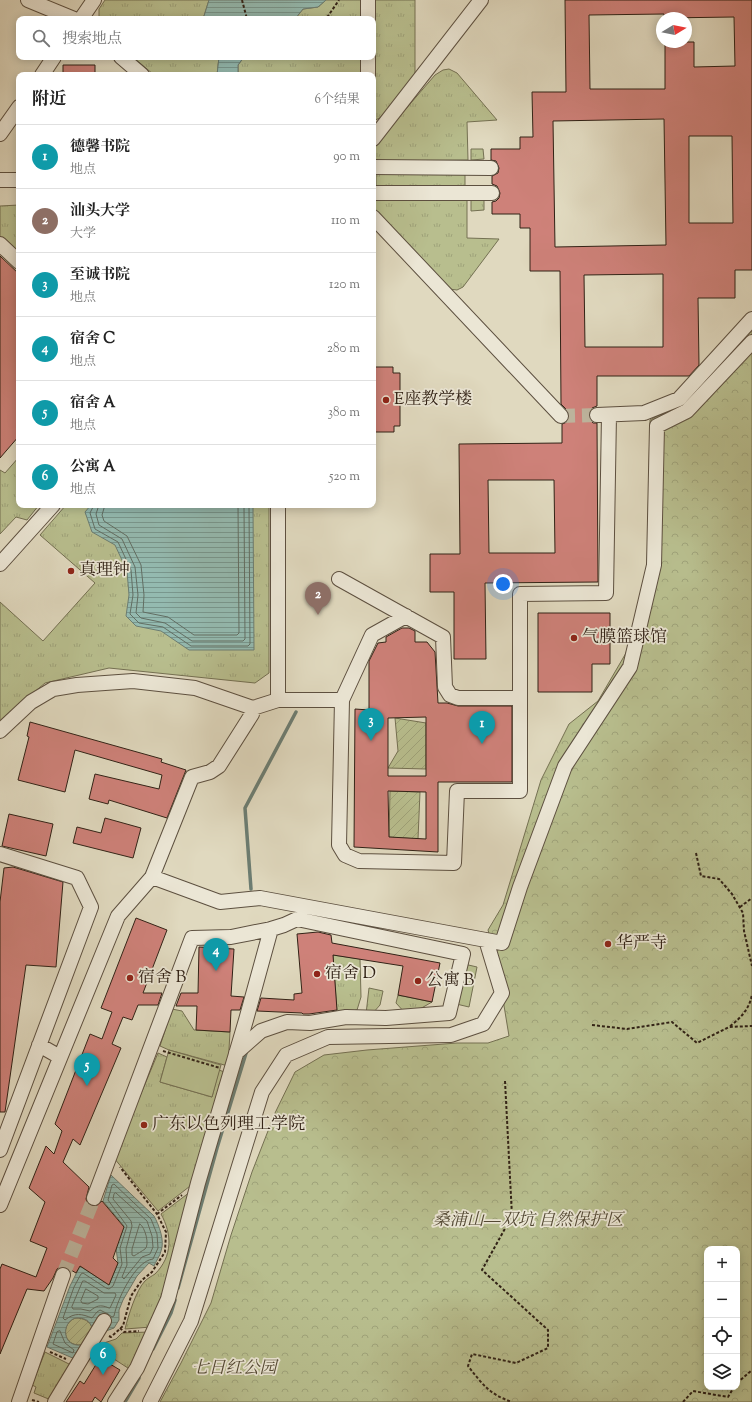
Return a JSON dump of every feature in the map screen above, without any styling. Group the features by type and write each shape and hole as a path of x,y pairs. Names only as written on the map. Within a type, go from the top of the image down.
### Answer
{"street":[{"path":"28,0 67,16"},
{"path":"83,16 94,0"},
{"path":"368,0 368,16"},
{"path":"376,135 481,0"},
{"path":"44,72 52,60"},
{"path":"124,60 138,72"},
{"path":"368,60 368,72"},
{"path":"0,134 16,111"},
{"path":"376,167 491,168"},
{"path":"0,180 16,180"},
{"path":"376,193 492,193"},
{"path":"376,220 562,416"},
{"path":"0,244 16,259"},
{"path":"406,616 372,636 342,700 339,845 345,855 359,861 454,863 457,791 520,790 520,594 606,593 603,415 644,413 679,399 752,319"},
{"path":"152,877 220,902 260,898 502,943 520,887 565,766 630,667 654,565 657,426 687,411 752,342"},
{"path":"0,564 50,508"},
{"path":"278,508 278,700"},
{"path":"339,579 443,637 445,687 450,695 458,698 520,698"},
{"path":"0,731 31,702 53,689 77,685 133,682 194,688 253,708 278,700 342,700"},
{"path":"0,1205 118,916 152,877 192,777 210,772 219,766 252,714 253,708"},
{"path":"0,854 76,878 91,907 0,1150"},
{"path":"94,1198 192,938 231,937 271,929 297,919 463,954 449,1013 386,1018 346,1017 310,1023 287,1022 261,1031 236,1052"},
{"path":"115,1402 137,1368 168,1299 198,1183 271,929"},
{"path":"150,1402 191,1320 262,1092 286,1056 328,1037 451,1035 483,1024 502,993 486,940"},
{"path":"39,1045 60,1057"},
{"path":"18,1402 63,1275"},
{"path":"55,1402 104,1321"}],"path":[{"path":"242,0 246,16"},
{"path":"328,16 339,0"},
{"path":"696,853 701,876 719,879 743,912 744,931 752,966"},
{"path":"740,907 752,898"},
{"path":"592,1025 628,1029 672,1022 697,1043 729,1027 742,1017 751,1000 752,994"},
{"path":"729,1027 752,1026 752,1024"},
{"path":"151,1046 168,1054 231,1070"},
{"path":"505,1081 512,1216 482,1270 548,1330 548,1348 516,1363 472,1354 468,1366 485,1388 500,1398 512,1402"},
{"path":"96,1334 111,1337 123,1326 131,1296 142,1280 152,1272 166,1252 166,1232 157,1214 110,1155"},
{"path":"157,1214 198,1183"},
{"path":"120,1328 124,1332 154,1330"},
{"path":"38,1346 78,1364"},
{"path":"740,1380 752,1370"},
{"path":"683,1402 693,1390 728,1397 732,1390"}],"green space":[{"path":"105,0 209,0 204,16 99,16 99,9"},
{"path":"326,0 362,0 362,16 297,16 303,9 318,7"},
{"path":"372,0 415,0 415,78 380,118 376,120 376,72 373,72 373,60 376,60 376,16 373,16"},
{"path":"136,60 219,60 217,72 150,72"},
{"path":"242,60 362,60 362,72 238,72 238,65"},
{"path":"449,69 457,73 497,120 467,122 468,160 376,161 376,144 435,75 443,70"},
{"path":"471,149 483,149 484,159 471,160"},
{"path":"465,172 465,187 376,187 376,173"},
{"path":"376,198 467,198 467,238 499,239 463,287 457,290 449,289 376,215"},
{"path":"471,200 484,200 484,210 471,211"},
{"path":"16,205 16,252 0,237 0,206"},
{"name":"桑浦山—双坑 自然保护区","path":"752,331 752,1402 160,1402 211,1303 231,1235 252,1172 275,1113 295,1072 324,1055 457,1043 488,1043 509,1036 496,957 488,930 503,905 541,780 569,724 598,701 626,653 647,577 650,420 688,399"},
{"path":"16,460 16,508 37,508 27,520 16,517 0,534 0,470 5,473"},
{"path":"63,508 269,508 269,673 255,683 109,668 45,683 0,721 0,602 43,641 95,583 40,535"},
{"path":"395,718 426,723 426,769 388,768 398,751"},
{"path":"390,791 420,792 418,839 389,837"},
{"path":"333,955 360,959 361,997 357,1010 337,1014"},
{"path":"460,963 477,967 469,1007 452,1003"},
{"path":"369,988 383,991 380,1005 372,1014 366,1014"},
{"path":"398,995 432,1002 411,1014 406,1014 396,1003"},
{"path":"172,1009 182,1011 194,1030 230,1032 228,1066 169,1050 160,1046"},
{"path":"169,1050 221,1065 212,1097 160,1082"},
{"path":"158,1053 167,1057 160,1082 212,1097 219,1070 227,1073 194,1183 158,1211 114,1158"},
{"path":"190,1192 173,1261 151,1327 125,1329 138,1291 145,1281 155,1274 161,1267 168,1252 169,1237 161,1214"},
{"path":"75,1318 86,1320 93,1329 85,1344 73,1344 66,1337 66,1327 69,1322"},
{"path":"149,1332 131,1370 100,1350 104,1343 116,1339 122,1333"},
{"path":"45,1352 71,1365 51,1400 34,1393 36,1387 32,1385"}],"water":[{"path":"209,0 326,0 318,7 303,9 297,16 204,16"},
{"path":"219,60 242,60 238,65 238,72 217,72"},
{"path":"88,508 253,508 254,650 189,650 161,631 136,626 126,616 129,595 127,571 115,545 92,532 85,512"},
{"path":"111,1175 154,1216 161,1233 162,1247 160,1255 154,1266 149,1263 137,1276 123,1300 119,1310 119,1320 114,1328 106,1331 109,1320 100,1314 92,1328 87,1320 77,1318 71,1320 66,1330 66,1336 69,1341 74,1344 82,1345 75,1359 47,1347 70,1286 80,1266 109,1285 118,1263 116,1248 124,1226 103,1201"}],"building":[{"path":"565,0 752,0 752,270 735,270 735,298 698,298 699,365 689,376 597,376 597,406 592,408 589,415 590,420 593,423 597,423 598,582 485,583 486,659 454,659 454,592 430,592 430,554 460,554 459,444 562,443 562,424 567,422 569,418 567,410 561,404 560,271 530,271 530,228 520,228 520,214 492,214 492,202 499,198 500,193 497,186 492,184 492,176 498,173 499,168 496,161 491,160 491,149 520,149 520,137 533,137 532,92 566,92","holes":["656,12 692,12 692,18 734,17 735,66 694,67 694,42 692,42 692,48 665,48 665,89 590,89 589,15 656,14","664,119 666,245 555,247 553,121","689,136 732,136 733,223 689,223","663,274 663,347 585,347 584,275","488,480 554,480 555,553 489,553"]},
{"path":"63,65 95,65 95,72 63,72"},
{"path":"0,256 16,271 16,439 0,458"},
{"name":"E座教学楼","path":"376,367 393,367 393,373 400,373 400,426 394,426 394,432 376,432"},
{"name":"气膜篮球馆","path":"538,613 610,613 610,664 592,664 592,692 538,692"},
{"path":"402,628 409,628 415,631 415,642 427,642 435,652 438,703 447,703 458,706 512,706 512,782 438,782 438,852 354,847 355,709 369,710 369,661 378,643 386,642 386,637","holes":["426,717 426,776 388,776 388,718","388,791 426,792 426,839 389,837"]},
{"path":"30,722 162,759 161,762 186,770 167,818 109,800 108,804 89,799 95,774 159,789 162,775 75,750 65,792 18,780 29,737 27,736"},
{"path":"9,814 53,824 46,856 2,846"},
{"path":"105,818 141,828 133,858 73,843 77,827 101,833"},
{"path":"13,867 63,882 56,967 26,965 5,1112 0,1112 0,902 4,868"},
{"path":"136,918 167,930 143,993 162,993 158,1005 138,1005 132,1020 123,1017 112,1044 121,1048 80,1145 73,1139 63,1162 89,1187 86,1199 88,1204 91,1206 96,1206 102,1201 124,1227 113,1258 118,1263 109,1285 80,1266 76,1273 62,1266 57,1269 44,1291 27,1289 0,1354 0,1269 2,1264 36,1277 47,1248 30,1241 45,1202 29,1188 46,1146 54,1154 62,1131 55,1124 90,1034 102,1039 112,1012 101,1008"},
{"name":"宿舍 D","path":"318,932 331,935 332,943 440,963 432,1002 398,995 403,966 333,955 337,1010 309,1014 257,1011 261,998 294,1000 294,994 302,993 297,934"},
{"path":"199,947 234,949 231,996 244,997 240,1010 231,1010 230,1032 196,1030 197,1006 176,1006 181,993 198,993"},
{"path":"100,1358 120,1370 101,1402 95,1397 92,1402 66,1402 80,1381 84,1384"}],"waterway":[{"path":"251,889 245,808 296,712"},
{"path":"178,1288 217,1148 247,1050"},
{"path":"153,1349 171,1313 175,1300"},
{"path":"125,1402 139,1378"}],"tunnel":[{"path":"561,416 597,415"},
{"path":"63,1275 94,1198"}],"place":[{"name":"E座教学楼","path":"386,400"},
{"name":"真理钟","path":"71,571"},
{"name":"汕头大学","path":"318,615"},
{"name":"气膜篮球馆","path":"574,638"},
{"name":"至诚书院","path":"371,741"},
{"name":"德馨书院","path":"482,744"},
{"name":"华严寺","path":"608,944"},
{"name":"宿舍 C","path":"216,971"},
{"name":"宿舍 D","path":"317,974"},
{"name":"宿舍 B","path":"130,978"},
{"name":"公寓 B","path":"418,981"},
{"name":"宿舍 A","path":"87,1086"},
{"name":"广东以色列理工学院","path":"144,1125"},
{"name":"公寓 A","path":"103,1375"}],"park label":[{"name":"七日红公园","path":"234,1369"}]}
